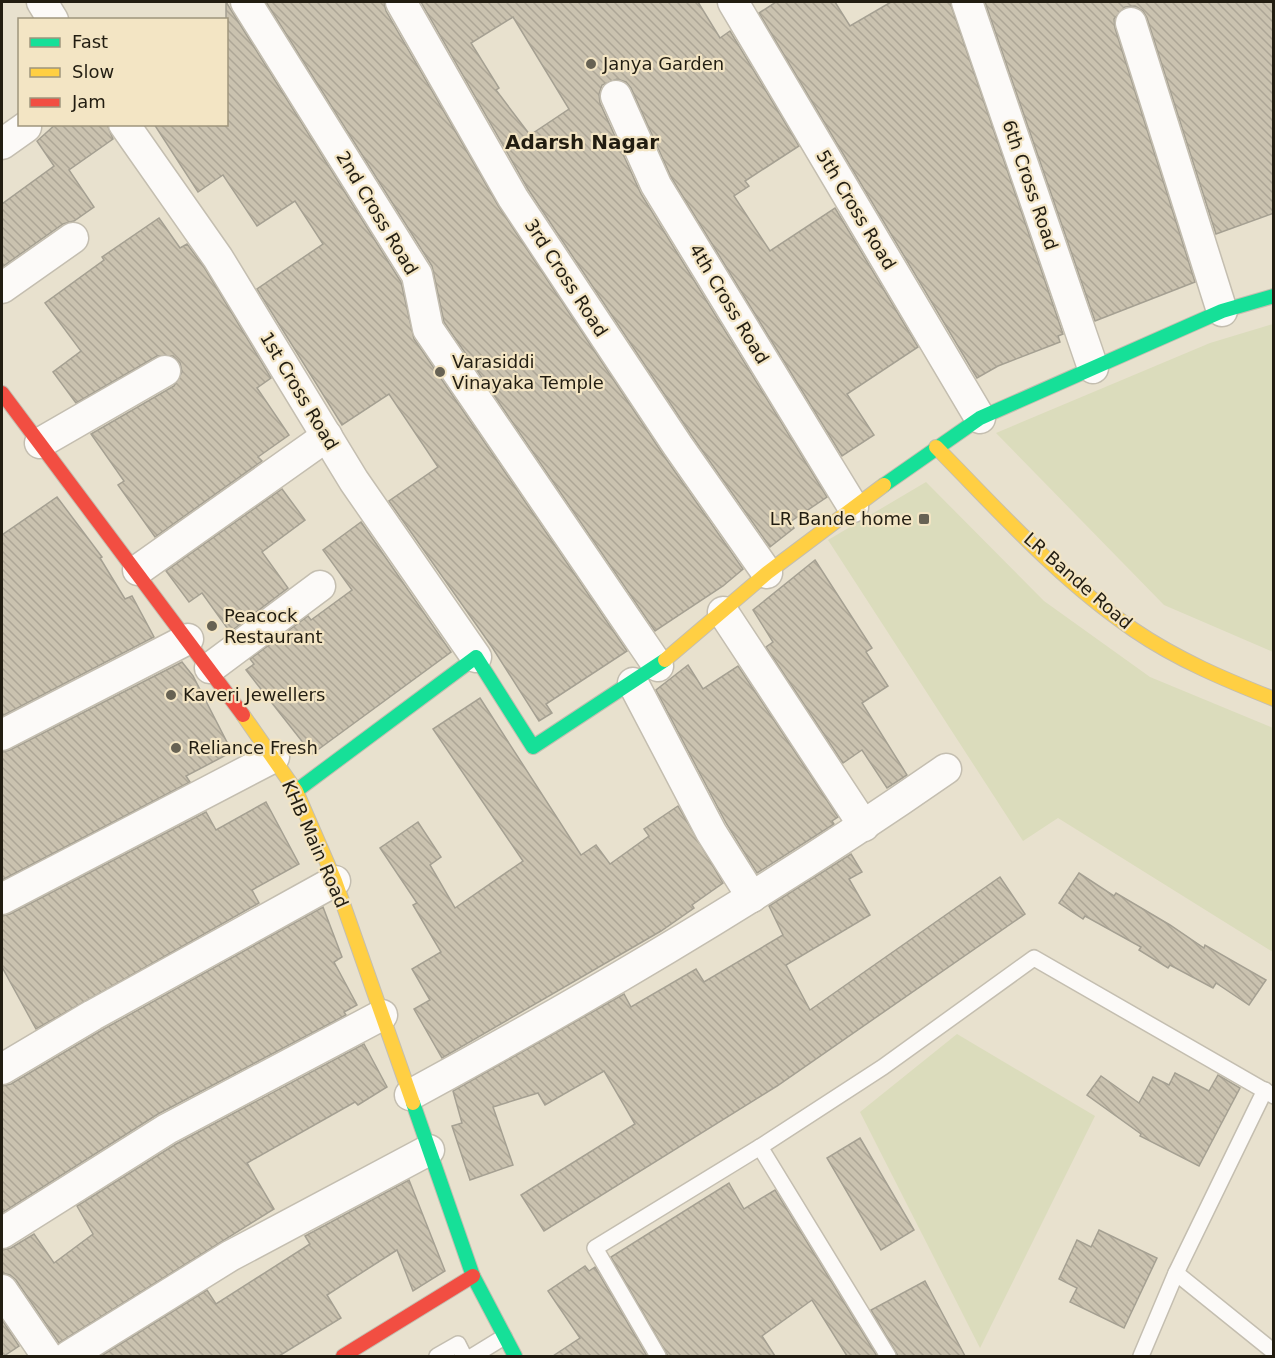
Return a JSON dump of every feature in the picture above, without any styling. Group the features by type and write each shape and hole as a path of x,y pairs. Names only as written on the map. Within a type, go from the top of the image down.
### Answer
{"street":[{"path":"42,2 52,18"},
{"name":"2nd Cross Road","path":"246,2 417,276 428,329 658,666"},
{"name":"3rd Cross Road","path":"401,2 513,198 659,418 767,573"},
{"name":"5th Cross Road","path":"733,2 980,418"},
{"name":"6th Cross Road","path":"967,2 1094,368"},
{"path":"1131,22 1222,311"},
{"name":"4th Cross Road","path":"616,96 656,185 853,507"},
{"name":"1st Cross Road","path":"125,126 218,258 354,481 476,657"},
{"path":"2,144 26,127"},
{"path":"2,288 73,238"},
{"path":"296,791 476,657 533,747 658,666 767,573 853,507 980,418 1222,311 1274,296"},
{"path":"40,443 165,371"},
{"name":"KHB Main Road","path":"2,393 138,570 296,791 335,881 473,1276 515,1356"},
{"path":"138,570 327,436"},
{"name":"LR Bande Road","path":"936,447 1068,577 1135,631 1237,685 1274,699"},
{"path":"210,668 320,586"},
{"path":"723,612 864,826"},
{"path":"2,735 188,639"},
{"path":"633,683 711,832 752,897"},
{"path":"2,899 274,758"},
{"path":"410,1095 578,1003 864,826 946,769"},
{"path":"2,1069 103,1009 335,881"},
{"path":"2,1233 167,1129 382,1015"},
{"path":"69,1356 230,1256 429,1150"},
{"path":"343,1356 473,1276"},
{"path":"2,1290 46,1356"}],"lane":[{"path":"658,1356 595,1248 760,1147 883,1066 1034,958 1269,1093 1176,1273 1141,1356"},
{"path":"760,1147 888,1356"},
{"path":"1176,1273 1274,1352"},
{"path":"473,1356 504,1337"},
{"path":"437,1356 458,1344 464,1356"}],"green space":[{"path":"1274,324 1273,652 1164,605 996,433 1210,343"},
{"path":"926,482 1044,601 1150,677 1273,728 1273,952 1058,818 1023,841 828,540"},
{"path":"957,1034 1095,1116 980,1348 860,1112"}],"building":[{"path":"226,2 401,282 414,339 627,651 546,704 552,713 539,721 492,647 389,501 438,467 389,394 342,425 257,289 323,244 295,201 257,226 223,175 198,192 155,126 228,126 228,18 226,18"},
{"path":"266,2 384,2 386,11 499,207 664,456 743,569 723,586 655,631 444,322 432,266"},
{"path":"421,2 698,2 720,38 730,31 799,146 745,181 749,186 734,196 770,251 835,208 918,347 847,394 874,435 842,456 671,177 631,88 626,82 617,79 602,85 599,94 600,103 641,194 827,497 790,522 794,528 770,547 692,436 528,189","holes":["513,17 569,109 530,135 496,90 499,88 471,43"]},
{"path":"776,2 835,2 850,26 891,2 950,2 1063,334 1058,336 1060,342 998,366 977,378 759,13"},
{"path":"985,2 1274,2 1274,213 1216,234 1147,18 1143,11 1135,6 1125,7 1114,19 1115,28 1195,282 1095,321"},
{"path":"54,126 108,126 113,139 69,170 94,207 74,221 63,224 2,267 2,204 54,166 37,141"},
{"path":"159,218 180,248 187,244 204,267 271,378 257,388 289,435 258,457 262,461 155,537 118,485 124,481 91,434 174,386 182,372 180,363 173,356 157,356 76,403 53,372 81,351 45,303 104,260 102,257"},
{"path":"282,489 305,520 262,552 288,588 230,632 202,593 189,602 166,571"},
{"path":"57,497 102,557 100,558 125,599 132,596 154,637 2,716 2,535"},
{"path":"361,522 451,652 312,754 246,670 254,664 250,659 308,616 311,620 352,590 323,550"},
{"path":"815,560 872,648 866,652 888,686 862,703 907,775 887,788 862,750 843,763 766,647 773,642 753,610"},
{"path":"182,662 193,676 232,752 186,776 190,782 2,880 2,752"},
{"path":"688,665 703,689 738,666 838,817 832,821 834,824 757,873 726,823 656,690"},
{"path":"480,698 581,855 596,845 610,864 649,836 644,829 678,806 723,883 692,905 694,908 661,931 442,1058 414,1009 430,1000 412,969 441,952 413,905 417,903 380,848 418,822 441,857 430,865 455,908 523,861 433,729"},
{"path":"266,802 299,864 252,890 259,903 36,1029 2,967 2,916 10,914 206,812 216,830"},
{"path":"851,854 862,872 849,879 870,915 786,965 810,1010 1000,877 1025,914 777,1086 544,1231 521,1195 635,1124 604,1071 545,1105 538,1093 493,1107 513,1165 470,1180 452,1126 462,1123 453,1091 624,994 631,1007 696,969 704,982 783,935 769,906"},
{"path":"1079,873 1114,896 1116,893 1170,925 1204,948 1205,945 1266,980 1249,1005 1216,983 1213,988 1170,965 1168,968 1139,950 1141,947 1085,916 1083,919 1059,903"},
{"path":"323,907 342,957 334,962 357,1005 344,1012 346,1015 158,1114 2,1213 2,1086 11,1084 102,1030"},
{"path":"364,1044 387,1087 358,1105 355,1102 247,1163 274,1209 59,1343 16,1280 2,1273 2,1250 11,1248 34,1234 54,1263 93,1234 77,1206 176,1144"},
{"path":"1175,1073 1209,1091 1218,1075 1240,1088 1199,1166 1140,1136 1141,1134 1087,1095 1101,1076 1139,1103 1153,1077 1169,1085"},
{"path":"860,1138 914,1230 881,1250 827,1158"},
{"path":"409,1180 445,1271 413,1291 397,1250 327,1295 341,1318 279,1356 101,1356 207,1290 216,1304 310,1244 305,1236"},
{"path":"729,1183 744,1209 775,1190 877,1356 847,1356 812,1300 762,1336 775,1356 668,1356 611,1257"},
{"path":"1099,1230 1157,1258 1124,1328 1070,1302 1077,1288 1059,1279 1077,1240 1091,1247"},
{"path":"585,1266 589,1271 595,1267 647,1356 553,1356 580,1338 548,1291"},
{"path":"925,1281 965,1356 898,1356 871,1310"},
{"path":"2,1320 19,1346 4,1356 2,1356"}],"traffic: fast":[{"path":"884,485 980,418 1222,311 1274,296"},
{"path":"296,791 476,657 533,747 665,660"},
{"path":"413,1103 473,1276 515,1356"}],"traffic: slow":[{"path":"936,447 1055,567 1107,610 1151,641 1185,660 1274,699"},
{"path":"665,660 767,573 884,485"},
{"path":"243,715 296,791 335,881 413,1103"}],"traffic: jam":[{"path":"2,393 243,715"},
{"path":"343,1356 473,1276"}],"place":[{"name":"Janya Garden","path":"591,64"},
{"name":"Varasiddi Vinayaka Temple","path":"440,372"},
{"name":"LR Bande home","path":"924,519"},
{"name":"Peacock Restaurant","path":"212,626"},
{"name":"Kaveri Jewellers","path":"171,695"},
{"name":"Reliance Fresh","path":"176,748"}],"district":[{"name":"Adarsh Nagar","path":"582,142"}]}
